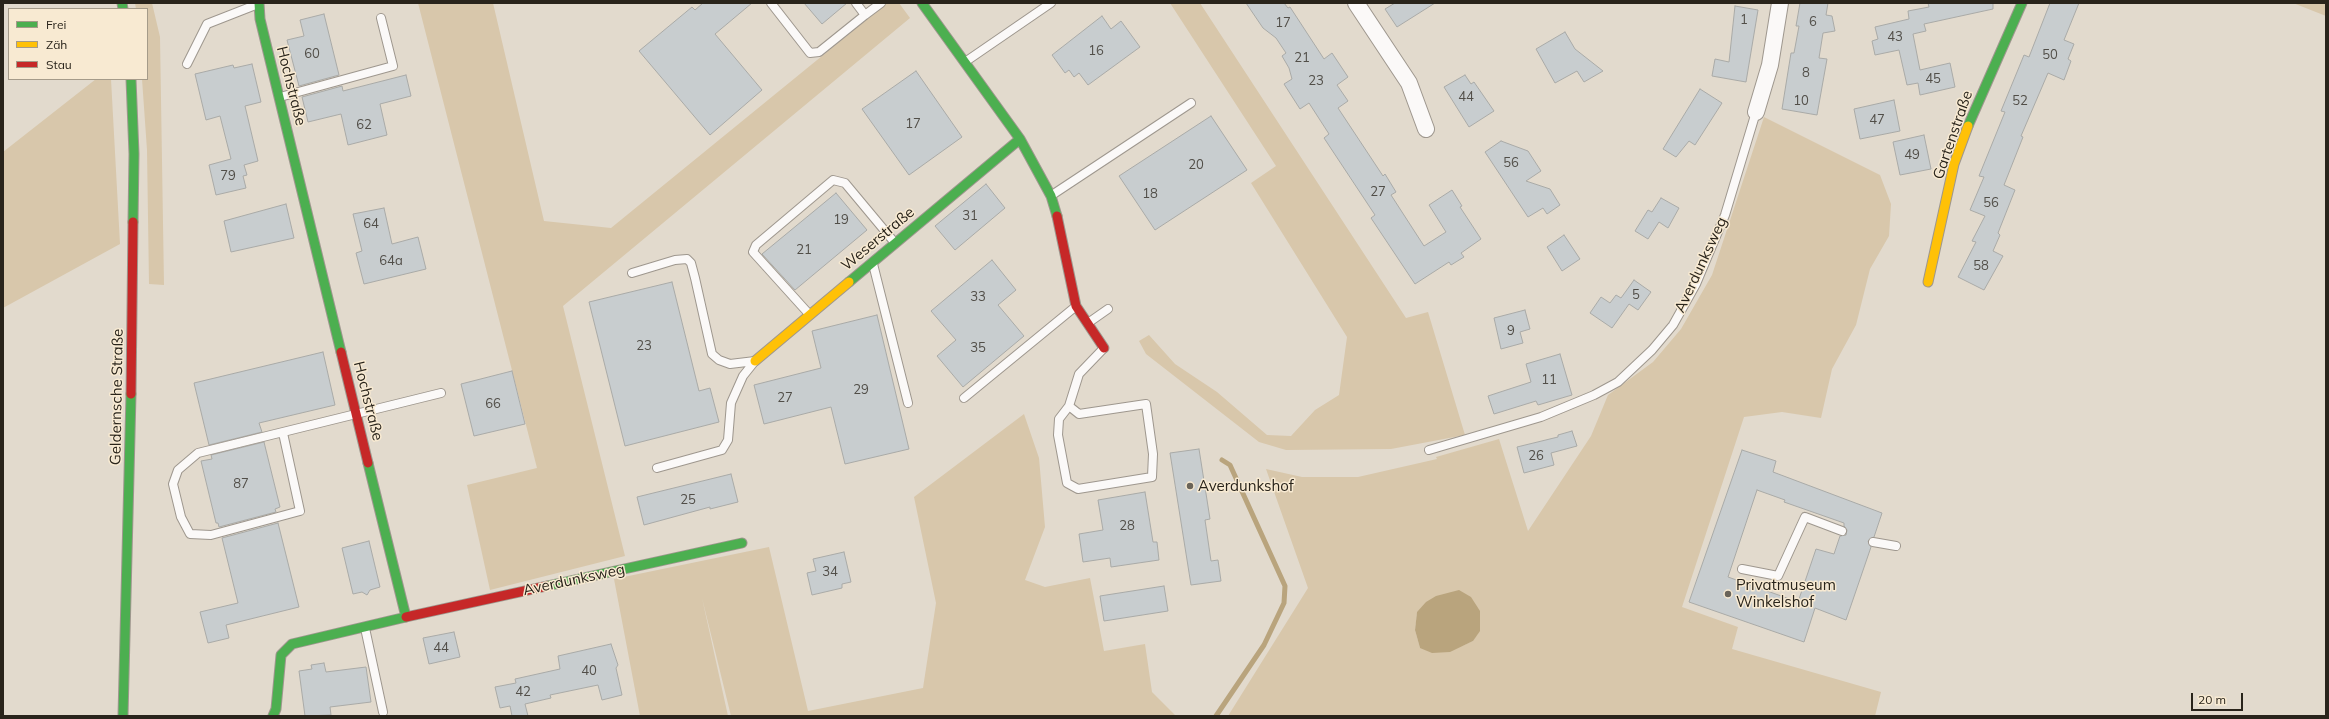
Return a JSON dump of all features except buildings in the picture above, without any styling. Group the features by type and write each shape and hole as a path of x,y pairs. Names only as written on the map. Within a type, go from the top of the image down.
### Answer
{"street":[{"name":"Hochstraße","path":"259,3 260,19 406,617"},
{"path":"922,3 1020,139 1036,166 1051,196 1062,231 1076,306 1104,348"},
{"path":"1356,3 1409,83 1426,129"},
{"name":"Averdunksweg","path":"1756,112 1770,64 1780,3"},
{"name":"Gartenstraße","path":"1928,282 1954,164 1976,105 2022,3"},
{"name":"Geldernsche Straße","path":"123,716 132,406 134,154 131,80"},
{"name":"Weserstraße","path":"755,361 1020,139"},
{"name":"Averdunksweg","path":"406,617 742,544"},
{"path":"273,716 276,709 281,655 292,644 406,617"}],"lane":[{"path":"187,64 207,24 259,3"},
{"path":"771,3 810,53 819,52 881,3"},
{"path":"856,3 865,15"},
{"path":"964,62 1051,3"},
{"path":"279,97 393,66 381,18"},
{"path":"1051,196 1191,103"},
{"name":"Averdunksweg","path":"1429,450 1540,417 1594,395 1618,382 1652,350 1673,325 1696,284 1725,214 1756,112"},
{"path":"810,315 753,252 756,245 833,180 845,183 896,244"},
{"path":"632,273 675,260 687,259 691,263 693,270 712,354 719,360 730,364 755,361"},
{"path":"873,263 908,403"},
{"path":"964,398 1076,306"},
{"path":"1087,324 1108,309"},
{"path":"1069,406 1079,414 1146,404 1153,454 1152,477 1078,489 1067,483 1058,435 1059,419 1069,406 1079,374 1104,348"},
{"path":"657,468 722,450 728,440 731,403 743,376 755,361"},
{"path":"283,433 300,511 211,535 190,534 181,517 174,484 178,470 198,453 357,415 441,393"},
{"path":"1742,569 1778,576 1805,517 1842,531"},
{"path":"1873,542 1896,546"},
{"path":"364,628 383,712"}],"shaded area":[{"path":"135,3 152,3 160,37 164,285 149,284 147,150 142,80 148,80 148,8 136,8"},
{"path":"418,3 493,3 544,221 611,228 887,3 899,3 910,18 563,306 625,556 490,590 467,485 537,468"},
{"path":"1170,3 1200,3 1406,318 1428,312 1465,435 1391,449 1286,450 1259,442 1146,354 1139,341 1149,335 1175,364 1217,392 1267,435 1291,436 1315,410 1339,395 1347,337 1251,183 1276,166"},
{"path":"2293,3 2326,3 2326,16"},
{"path":"95,80 111,80 120,244 3,308 3,152"},
{"path":"1764,117 1880,175 1891,204 1889,236 1870,269 1856,325 1832,369 1821,418 1782,412 1744,417 1682,607 1738,627 1732,649 1881,692 1875,716 1228,716 1308,588 1266,469 1302,477 1358,477 1437,459 1436,457 1499,439 1528,531 1591,436 1608,395 1653,362 1681,329 1712,275","holes":["1459,591 1473,641 1462,646 1420,648 1415,630 1417,612 1449,594"]},
{"path":"1024,414 1039,458 1045,527 1025,580 1045,587 1090,578 1104,651 1145,644 1152,692 1176,716 731,716 702,598 728,716 640,716 614,579 769,547 808,711 923,688 936,603 914,497"},
{"path":"1459,590 1471,597 1480,611 1480,631 1473,641 1450,652 1432,653 1420,648 1415,630 1417,612 1426,602 1436,596"}],"waterway":[{"path":"1216,716 1264,645 1284,603 1285,586 1230,465 1222,460"}],"traffic: fast":[{"path":"122,3 123,8"},
{"path":"259,3 260,19 341,352"},
{"path":"922,3 1020,139 1051,196 1057,216"},
{"path":"1968,126 2022,3"},
{"path":"131,80 134,154 133,222"},
{"path":"849,282 1020,139"},
{"path":"123,716 131,394"},
{"path":"273,716 276,709 281,655 292,644 406,617 368,463"},
{"path":"547,586 742,543"}],"traffic: slow":[{"path":"1928,282 1954,164 1968,126"},
{"path":"755,361 849,282"}],"traffic: jam":[{"path":"1057,216 1076,306 1104,348"},
{"path":"131,394 133,222"},
{"path":"341,352 368,463"},
{"path":"406,617 547,586"}],"place":[{"name":"Averdunkshof","path":"1190,486"},
{"name":"Privatmuseum Winkelshof","path":"1728,594"}]}
